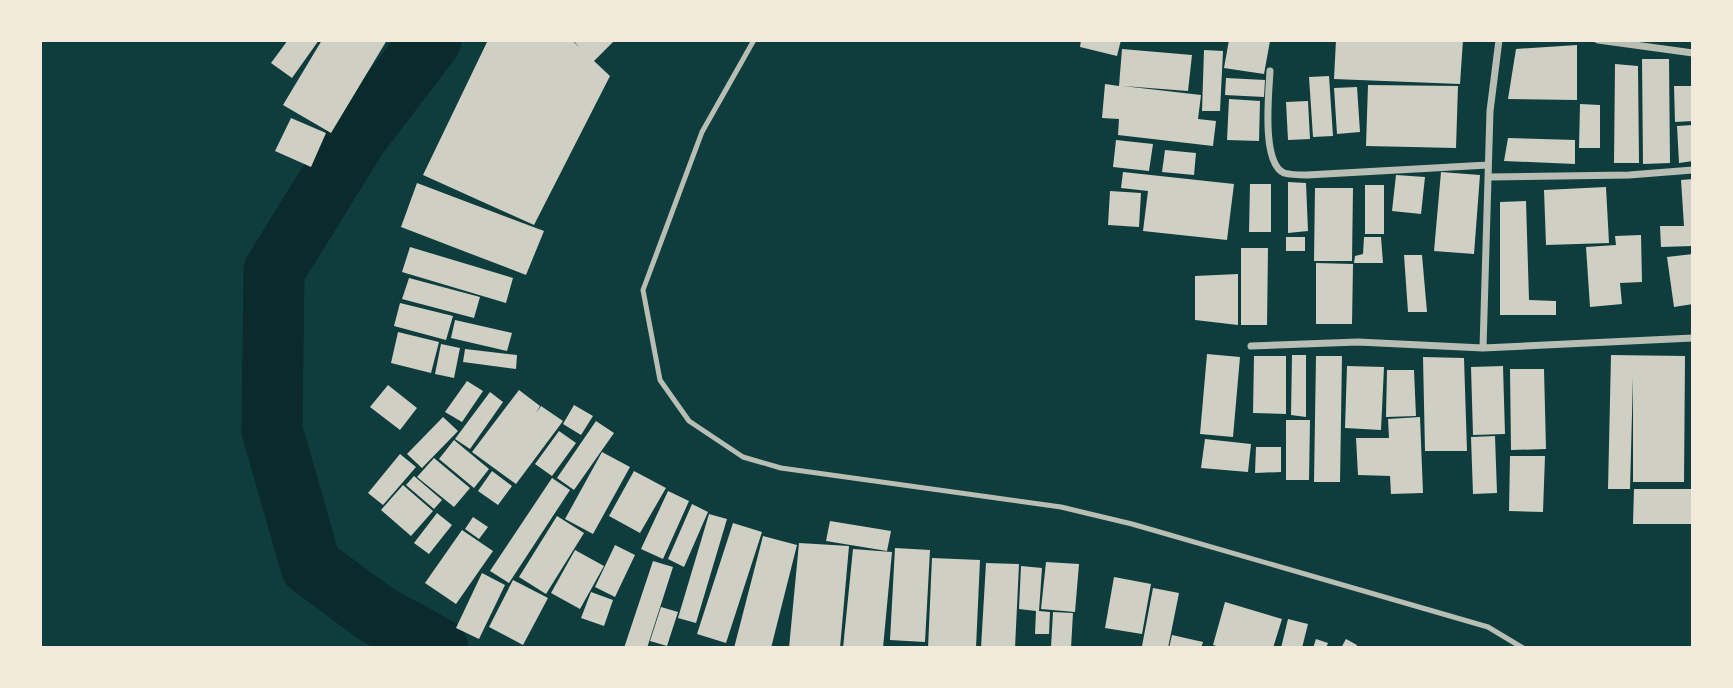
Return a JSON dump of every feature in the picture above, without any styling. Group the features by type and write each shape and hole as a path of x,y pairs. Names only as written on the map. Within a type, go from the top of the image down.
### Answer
{"street":[{"path":"1483,348 1490,111 1499,40"},
{"path":"1598,40 1693,52"},
{"path":"1270,71 1268,140 1277,168 1285,173 1307,175 1488,164"},
{"path":"1488,177 1629,175 1693,170"},
{"path":"1251,346 1358,342 1483,348 1693,338"}],"lane":[{"path":"754,40 702,132 643,290 660,380 689,421 743,457 781,468 1060,507 1132,524 1488,627 1523,648"}],"building":[{"path":"288,40 319,40 292,78 271,63"},
{"path":"322,40 387,40 331,133 283,105"},
{"path":"488,40 572,40 579,47 573,40 615,40 594,61 610,76 534,225 423,175"},
{"path":"1081,40 1121,40 1117,56 1080,47"},
{"path":"1229,40 1270,41 1264,74 1224,68"},
{"path":"1336,40 1463,40 1460,84 1334,79"},
{"path":"1577,45 1577,100 1508,99 1516,49"},
{"path":"1122,49 1192,55 1188,91 1123,86 1201,95 1198,119 1216,121 1213,146 1118,135 1119,119 1102,118 1105,84 1119,86"},
{"path":"1204,50 1223,51 1220,111 1202,111"},
{"path":"1642,59 1669,59 1670,163 1643,164"},
{"path":"1615,64 1638,66 1639,163 1614,163"},
{"path":"1329,76 1333,136 1313,137 1309,77"},
{"path":"1226,78 1265,80 1264,97 1225,95"},
{"path":"1368,85 1458,86 1456,148 1366,146"},
{"path":"1674,86 1693,86 1693,121 1675,122"},
{"path":"1357,87 1360,132 1337,134 1334,88"},
{"path":"1229,99 1260,101 1259,141 1227,140"},
{"path":"1308,101 1310,139 1288,140 1286,102"},
{"path":"1580,104 1600,105 1600,148 1579,148"},
{"path":"291,118 326,133 311,167 275,151"},
{"path":"1693,125 1693,161 1679,163 1677,126"},
{"path":"1508,138 1575,140 1575,164 1504,161"},
{"path":"1116,140 1153,144 1149,171 1113,167"},
{"path":"1165,150 1196,153 1194,175 1162,172"},
{"path":"1123,172 1234,184 1227,240 1143,231 1148,191 1121,188"},
{"path":"1441,172 1480,175 1474,254 1434,251"},
{"path":"1396,175 1425,177 1421,214 1392,211"},
{"path":"1693,179 1693,246 1661,247 1660,226 1684,226 1681,180"},
{"path":"1288,182 1306,183 1308,231 1288,233"},
{"path":"417,183 544,231 526,275 401,227"},
{"path":"1250,184 1271,184 1271,232 1249,232"},
{"path":"1365,185 1384,185 1384,234 1365,234"},
{"path":"1606,187 1609,243 1546,245 1544,190"},
{"path":"1315,188 1353,188 1352,261 1314,261"},
{"path":"1110,191 1141,193 1139,227 1108,225"},
{"path":"1526,201 1529,300 1556,301 1556,315 1500,315 1500,202"},
{"path":"1641,235 1642,282 1620,283 1622,304 1590,307 1586,247 1616,245 1615,236"},
{"path":"1286,237 1305,237 1305,251 1286,251"},
{"path":"1364,237 1381,237 1383,263 1354,263 1355,256 1363,254"},
{"path":"410,247 513,278 506,303 402,272"},
{"path":"1241,248 1268,248 1267,325 1241,325"},
{"path":"1693,254 1693,304 1674,307 1667,257"},
{"path":"1404,255 1422,255 1427,312 1408,312"},
{"path":"1316,263 1353,264 1352,324 1316,324"},
{"path":"1238,274 1238,325 1195,320 1195,276"},
{"path":"409,278 480,297 474,318 402,299"},
{"path":"400,303 453,316 446,340 394,326"},
{"path":"455,320 512,333 507,351 451,338"},
{"path":"398,332 439,342 431,373 391,363"},
{"path":"441,344 460,348 454,378 435,374"},
{"path":"465,349 517,355 516,369 463,362"},
{"path":"1207,354 1240,357 1233,437 1200,434"},
{"path":"1292,355 1306,355 1306,417 1291,415"},
{"path":"1611,355 1685,356 1684,482 1633,482 1633,377 1630,489 1608,489"},
{"path":"1254,356 1286,356 1286,414 1253,413"},
{"path":"1316,356 1342,356 1340,482 1314,482"},
{"path":"1423,357 1464,358 1467,451 1425,451"},
{"path":"1347,366 1384,367 1381,430 1345,428"},
{"path":"1503,366 1505,434 1473,435 1471,367"},
{"path":"1510,369 1544,369 1546,449 1511,450"},
{"path":"1387,370 1414,370 1416,416 1386,417"},
{"path":"467,381 483,391 462,422 445,412"},
{"path":"388,385 417,408 400,430 370,407"},
{"path":"519,390 540,406 536,413 541,406 563,421 516,484 472,452"},
{"path":"490,392 503,402 470,449 455,439"},
{"path":"574,405 593,416 581,435 563,424"},
{"path":"443,417 458,431 422,468 407,454"},
{"path":"1420,417 1423,493 1391,494 1390,476 1358,475 1356,438 1389,438 1388,419"},
{"path":"1286,420 1310,420 1309,480 1286,480"},
{"path":"596,421 614,433 574,490 557,478"},
{"path":"559,431 576,443 552,476 535,464"},
{"path":"1495,436 1497,493 1473,494 1471,437"},
{"path":"1205,439 1251,444 1248,472 1201,468"},
{"path":"454,440 489,469 474,488 439,459"},
{"path":"1256,447 1281,447 1281,472 1255,473"},
{"path":"602,452 630,467 593,534 565,519"},
{"path":"400,454 416,467 383,505 368,493"},
{"path":"1510,456 1545,456 1543,512 1509,511"},
{"path":"434,458 470,488 454,507 417,477"},
{"path":"492,471 512,486 498,505 478,491"},
{"path":"634,471 666,488 640,533 609,516"},
{"path":"414,476 442,500 434,509 406,485"},
{"path":"552,478 570,490 509,583 490,571"},
{"path":"403,485 433,511 411,536 381,510"},
{"path":"1634,489 1693,489 1693,524 1633,524"},
{"path":"668,491 689,501 663,559 641,549"},
{"path":"692,504 708,512 684,567 668,559"},
{"path":"437,513 452,525 429,554 414,543"},
{"path":"709,514 727,519 696,623 678,618"},
{"path":"557,516 584,533 546,594 519,577"},
{"path":"473,517 488,527 479,539 465,529"},
{"path":"830,521 891,531 887,551 826,541"},
{"path":"733,523 762,532 726,643 697,634"},
{"path":"462,530 493,551 456,604 425,583"},
{"path":"763,536 797,545 771,648 734,648"},
{"path":"799,543 849,546 840,648 789,648"},
{"path":"615,545 635,555 615,597 595,587"},
{"path":"895,548 930,550 925,642 890,640"},
{"path":"853,549 892,552 883,648 843,648"},
{"path":"575,550 604,566 580,609 551,593"},
{"path":"932,558 980,560 976,648 928,648"},
{"path":"653,561 673,567 647,648 624,648"},
{"path":"1046,562 1079,564 1075,612 1041,609"},
{"path":"986,563 1019,564 1015,648 981,648"},
{"path":"1021,566 1042,568 1039,611 1050,612 1049,634 1035,634 1036,611 1019,609"},
{"path":"482,573 505,585 479,639 456,628"},
{"path":"1114,577 1151,584 1142,634 1105,628"},
{"path":"513,580 548,598 523,645 489,627"},
{"path":"1153,588 1179,593 1168,648 1142,646"},
{"path":"591,592 613,600 604,626 581,618"},
{"path":"1225,602 1282,619 1273,648 1223,648 1213,645"},
{"path":"661,607 678,612 667,646 650,641"},
{"path":"1053,612 1073,613 1071,648 1051,647"},
{"path":"1288,619 1308,624 1302,648 1281,648"},
{"path":"1172,635 1203,642 1201,648 1169,648"},
{"path":"1316,639 1328,643 1326,648 1313,648"},
{"path":"1346,639 1357,645 1356,648 1341,648"}],"waterway":[{"path":"431,40 357,137 274,271 272,430 311,566 376,614 438,648"}]}
